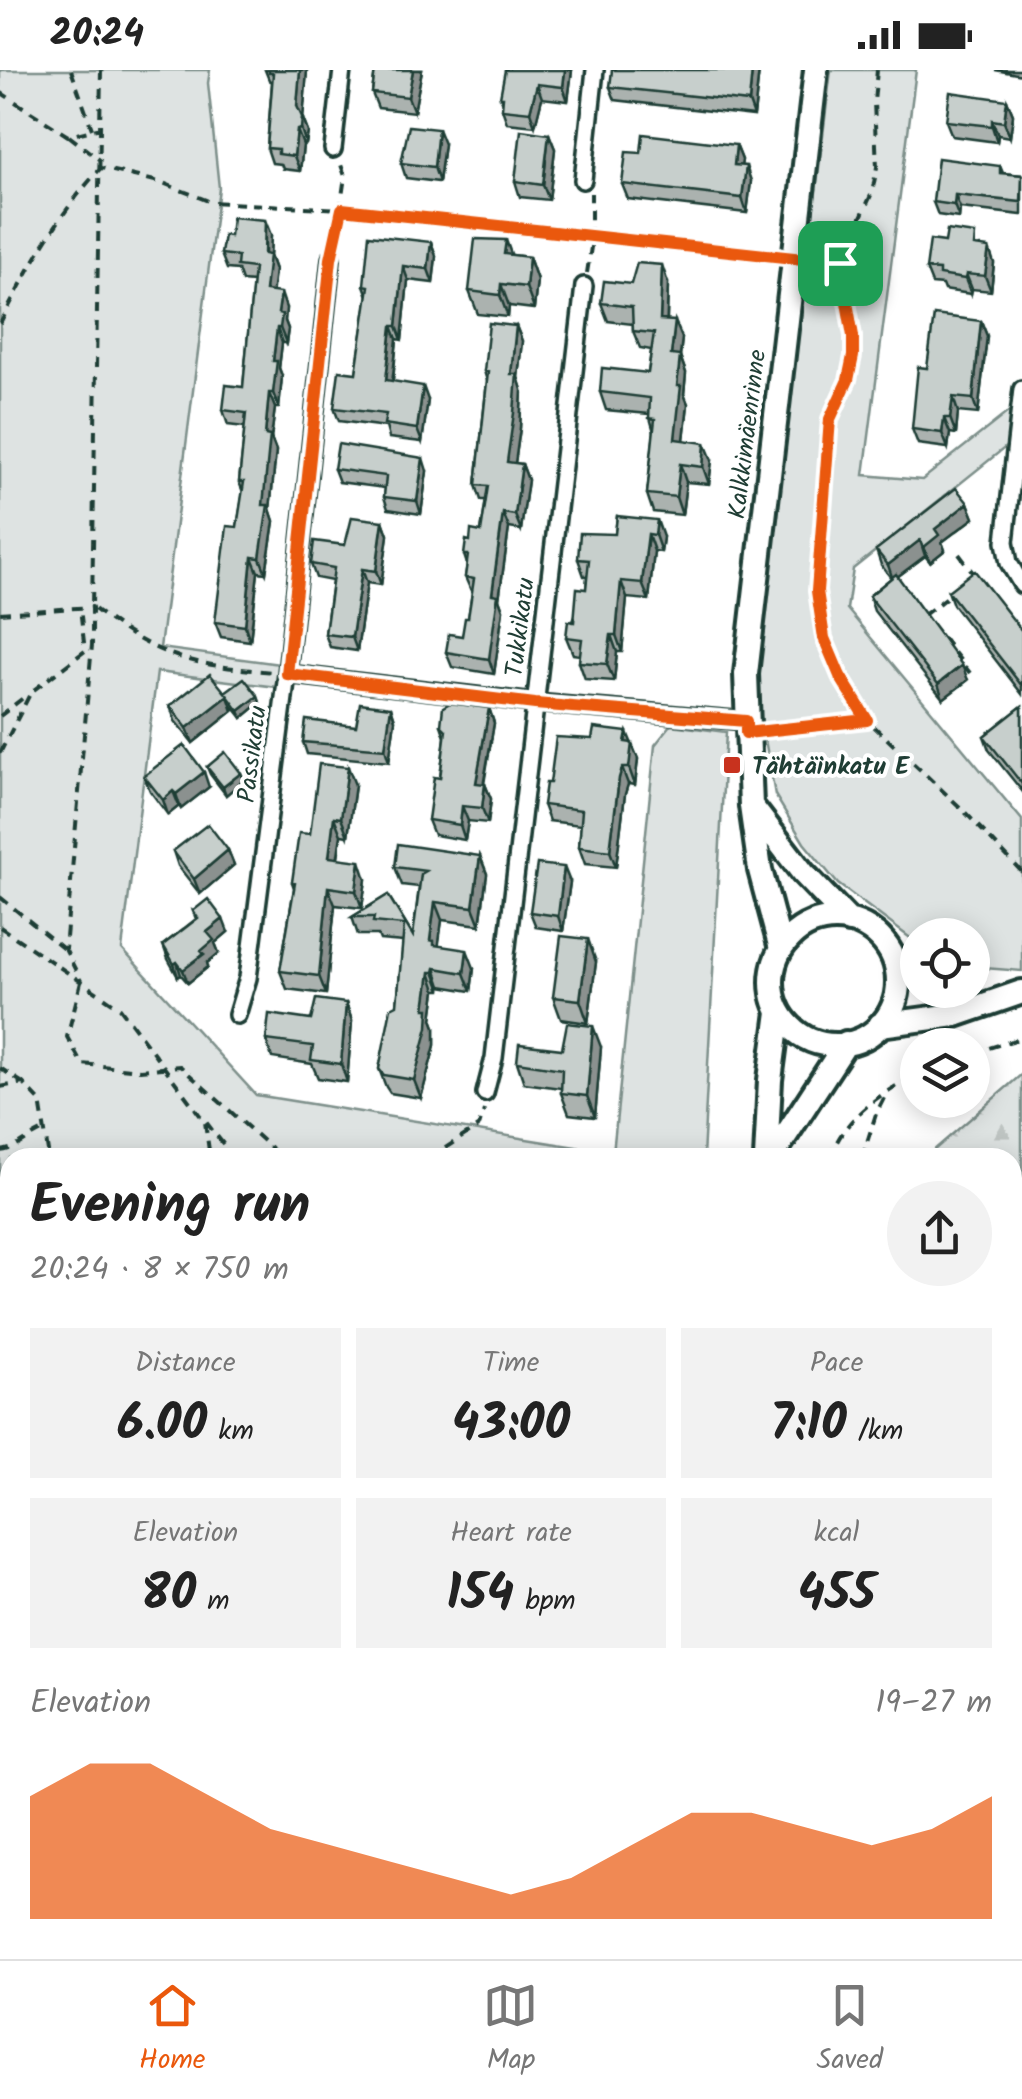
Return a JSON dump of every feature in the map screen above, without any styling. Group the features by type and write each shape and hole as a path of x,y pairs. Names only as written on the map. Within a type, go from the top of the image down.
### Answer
{"street":[{"path":"333,149 342,70"},
{"path":"583,180 595,70"},
{"name":"Kalkkimäenrinne","path":"781,949 760,870 751,806 746,727 748,638 816,70"},
{"name":"Passikatu","path":"238,1015 248,978 287,674 331,259"},
{"name":"Tukkikatu","path":"485,1093 494,1058 584,286"},
{"path":"1022,389 1005,542 1009,563 1022,584"},
{"path":"287,674 746,727"},
{"path":"751,806 802,874 849,921 873,932 900,958"},
{"path":"849,921 810,924 781,949 772,974 774,1000 787,1023 808,1038 833,1045 858,1040 880,1025 897,990 890,952"},
{"path":"880,1025 955,1015 1012,996"},
{"path":"768,1148 770,1080 779,1012"},
{"path":"775,1148 846,1044"}],"path":[{"path":"71,70 92,129"},
{"path":"66,949 92,645 101,70"},
{"path":"877,70 877,167 872,193 840,263 853,356 848,380 830,419 817,591 824,638 840,676 867,720 1022,872"},
{"path":"0,92 101,161"},
{"path":"68,136 100,128"},
{"path":"331,259 345,176 333,149"},
{"path":"100,168 162,182 212,202 342,209 840,263"},
{"path":"0,324 44,240 100,168"},
{"path":"583,180 593,200 584,286"},
{"path":"924,614 976,575 959,554"},
{"path":"916,604 970,673"},
{"path":"0,613 92,607 125,633 188,662 287,674"},
{"path":"81,608 85,650"},
{"path":"0,716 92,645"},
{"path":"0,753 31,692"},
{"path":"746,727 867,720"},
{"path":"0,897 66,949 82,983 67,1037 82,1064 140,1070 180,1066 271,1148"},
{"path":"0,927 120,1008 226,1148"},
{"path":"990,1048 1022,1038"},
{"path":"0,1068 40,1101 47,1148"},
{"path":"834,1148 860,1113 900,1083"},
{"path":"0,1088 23,1084"},
{"path":"865,1148 889,1088"},
{"path":"446,1148 480,1126 485,1093"},
{"path":"205,1122 209,1148"},
{"path":"17,1148 29,1136 44,1130"}],"green space":[{"path":"0,70 210,70 219,188 160,648 280,664 277,687 157,672 122,949 256,1095 582,1148 0,1148"},
{"path":"831,70 916,70 864,475 922,480 1022,401 1022,434 853,569 847,609 1022,820 1022,971 990,968 990,918 900,918 900,930 838,884 804,843 775,795 757,695"},
{"path":"671,725 726,732 703,1148 614,1148 655,745"},
{"path":"1022,1074 1022,1148 936,1148 971,1118 990,1118 990,1102"}],"building":[{"path":"269,70 300,70 297,106 302,117 294,156 267,148 273,73"},
{"path":"375,70 413,70 408,97 372,93"},
{"path":"505,70 565,70 563,87 537,84 530,112 502,109"},
{"path":"612,70 752,70 749,102 610,87"},
{"path":"950,92 1007,100 1004,122 992,120 992,126 946,121"},
{"path":"409,126 438,129 434,167 401,163"},
{"path":"521,130 549,134 543,185 515,181"},
{"path":"643,134 736,145 734,165 746,166 742,198 622,184 626,152 641,153"},
{"path":"938,158 1000,166 1000,173 1022,175 1021,202 955,195 954,205 933,202"},
{"path":"232,217 265,220 264,254 269,255 265,291 281,293 278,313 282,314 277,328 273,361 277,361 265,435 270,436 263,505 268,505 260,558 252,557 245,626 215,622 227,526 237,527 244,482 239,482 246,413 223,410 226,385 243,387 254,268 237,266 238,256 221,254 224,235 230,236"},
{"path":"947,230 975,234 974,246 989,248 985,276 966,274 965,279 926,269 930,240 945,242"},
{"path":"369,235 431,242 428,269 403,266 386,380 423,386 417,429 384,424 386,414 334,408 339,371 356,373 369,286 364,285"},
{"path":"475,239 506,240 504,254 529,257 526,287 501,284 500,295 469,291"},
{"path":"637,263 662,265 660,320 675,321 671,355 680,356 677,386 681,386 675,439 705,443 703,467 680,464 676,497 647,494 655,419 649,418 650,398 600,392 602,368 648,373 654,333 633,331 632,307 601,303 604,281 631,284"},
{"path":"934,315 981,321 973,399 953,397 950,418 944,418 942,433 912,429 918,367 927,368"},
{"path":"489,323 516,326 511,374 517,374 507,462 522,464 515,515 503,513 492,594 498,595 489,659 446,652 449,634 462,636 468,618 474,579 465,577 466,540 470,541 471,530 481,532 488,486 476,485"},
{"path":"338,444 423,458 417,501 384,497 386,476 334,469"},
{"path":"956,488 968,503 935,529 939,535 924,547 920,540 888,565 876,550"},
{"path":"617,516 657,520 655,535 648,534 642,583 621,581 616,635 611,635 607,664 579,662 582,639 566,637 568,621 574,622 577,588 586,589 589,560 578,559 580,533 615,534"},
{"path":"352,517 383,521 376,571 362,569 352,637 325,634 334,568 311,564 314,541 345,545"},
{"path":"975,571 1022,631 1022,686 948,591"},
{"path":"896,574 962,665 938,684 869,596"},
{"path":"210,674 228,696 187,728 170,706"},
{"path":"244,678 258,696 239,711 225,692"},
{"path":"360,703 391,707 385,749 303,742 306,720 356,726"},
{"path":"450,703 489,708 476,783 485,784 482,808 462,806 460,825 428,820 434,777 440,778 446,730 441,725 443,707"},
{"path":"1022,706 1022,784 984,736"},
{"path":"594,728 627,732 625,742 632,743 629,768 622,768 619,778 610,851 579,847 582,810 543,805 556,737 592,739"},
{"path":"184,745 204,772 163,800 144,776"},
{"path":"225,752 241,773 223,787 207,767"},
{"path":"319,764 348,767 341,818 334,817 329,857 360,861 356,891 328,887 319,976 280,971 299,833 310,834"},
{"path":"208,824 228,850 194,879 173,851"},
{"path":"398,844 480,856 473,907 435,902 430,940 434,945 467,950 464,973 435,968 430,972 425,1009 429,1009 428,1027 414,1080 384,1075 379,1069 391,1008 397,1005 404,925 373,922 374,917 352,917 388,895 413,936 421,874 426,871 395,867"},
{"path":"537,864 564,867 558,916 530,912"},
{"path":"208,899 223,919 207,932 214,940 201,951 204,954 183,970 177,962 174,964 163,945 198,918 193,911"},
{"path":"561,936 588,939 580,1000 553,997"},
{"path":"316,999 346,1003 341,1064 311,1060 313,1046 266,1040 269,1014 311,1020"},
{"path":"567,1023 593,1026 587,1096 561,1093 562,1069 517,1062 519,1044 562,1049"}],"place":[{"name":"Tähtäinkatu E","path":"732,765"}],"route":[{"path":"342,209 840,263 853,356 848,380 830,419 817,591 824,638 840,676 867,720 746,733 746,721 535,704 287,674 331,259 342,209"}]}
